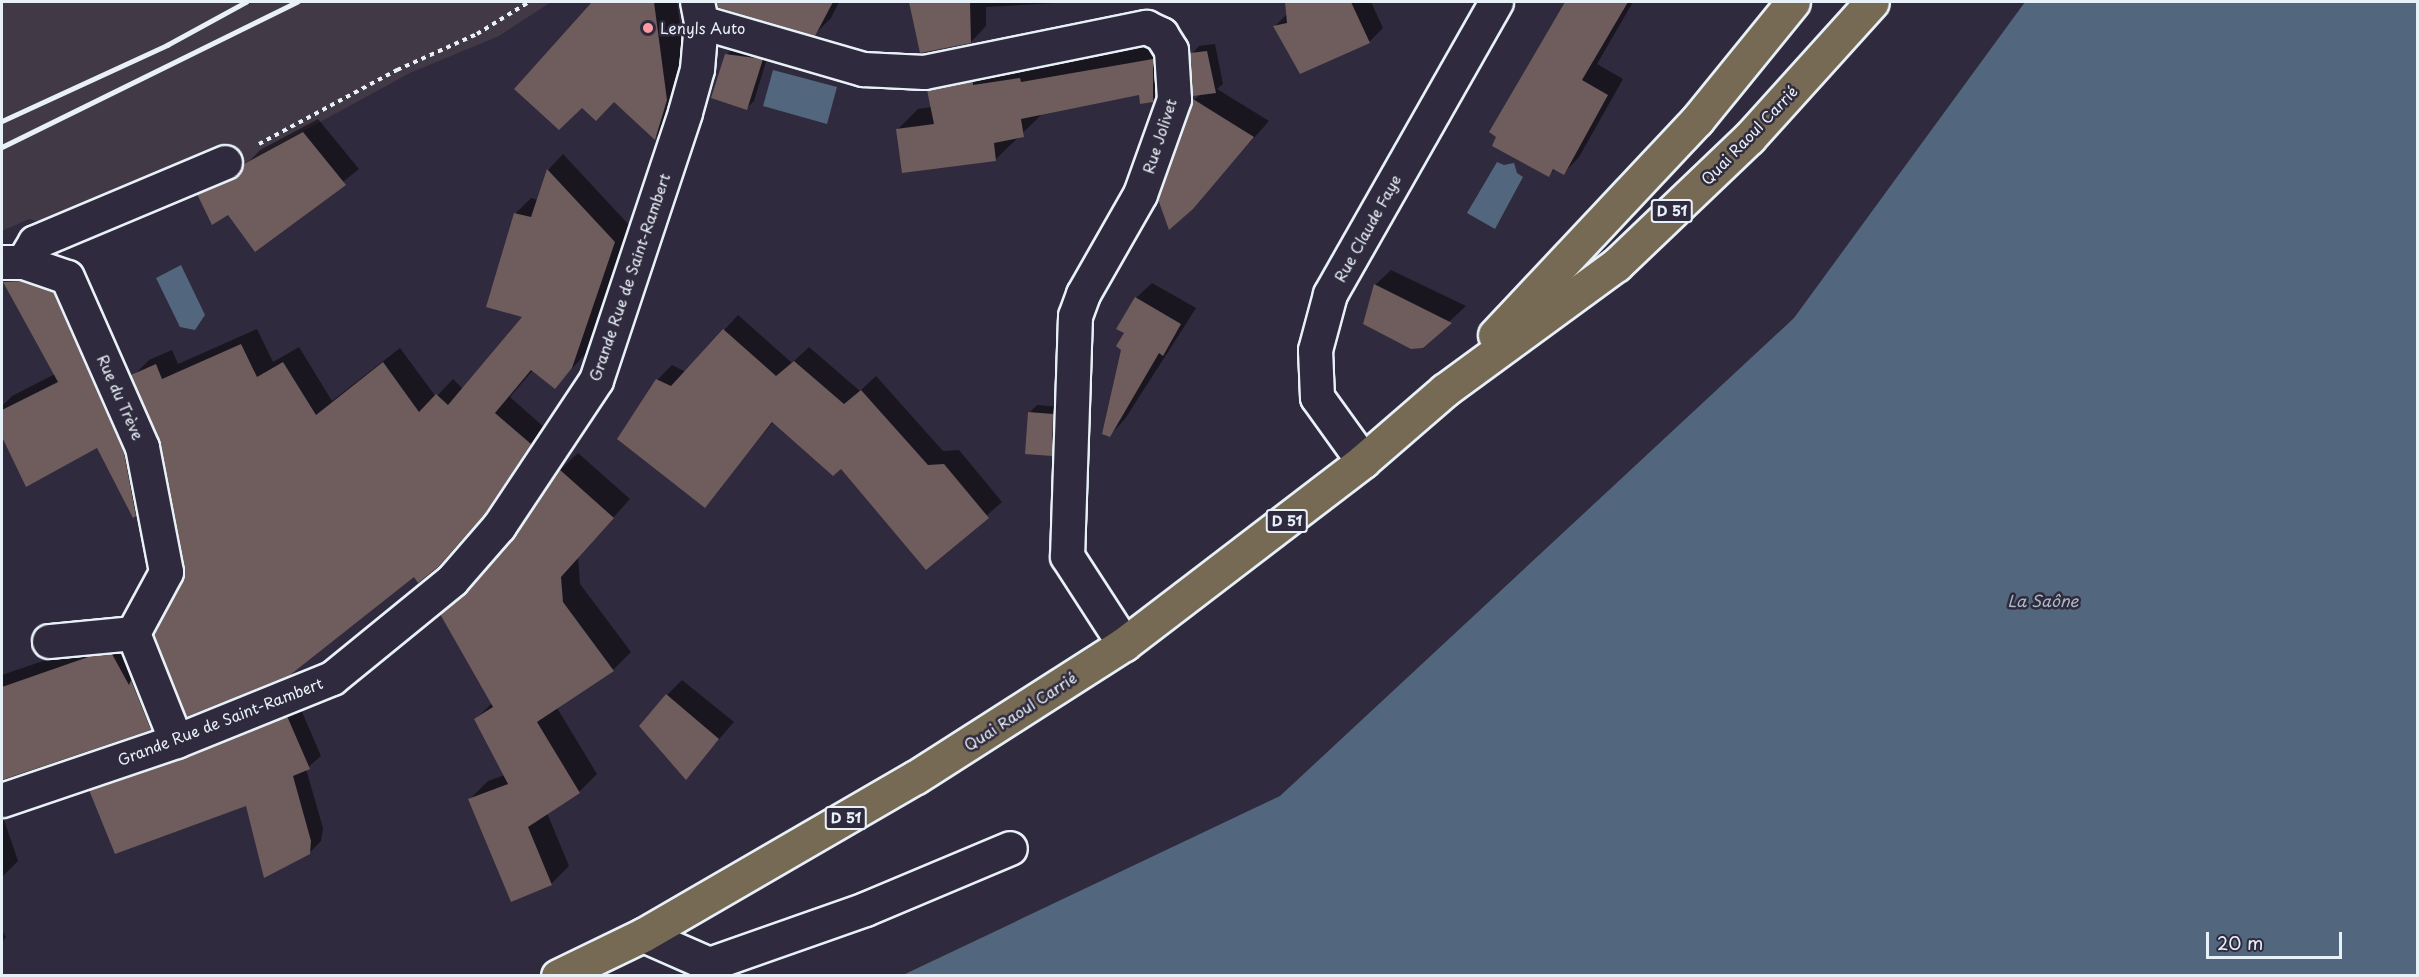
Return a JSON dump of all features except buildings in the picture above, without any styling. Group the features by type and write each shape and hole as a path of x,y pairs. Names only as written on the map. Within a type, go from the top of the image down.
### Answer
{"main road":[{"name":"Quai Raoul Carrié","path":"1445,390 1697,120 1793,2"},
{"name":"Quai Raoul Carrié","path":"558,975 643,935 915,777 1124,644 1363,461 1445,390 1616,265 1749,138 1872,2"}],"street":[{"name":"Rue Claude Faye","path":"1363,461 1317,397 1315,350 1330,294 1496,2"},
{"name":"Rue Jolivet","path":"699,12 863,69 924,72 1146,27 1161,34 1171,50 1174,99 1140,194 1083,294 1075,316 1067,556 1124,644"},
{"name":"Grande Rue de Saint-Rambert","path":"2,800 176,741 332,678 453,580 499,526 596,380 685,112 696,69 699,12"},
{"name":"Rue du Trève","path":"12,262 35,242 225,162"},
{"name":"Rue du Trève","path":"12,262 67,277 142,447 166,572 133,633"},
{"path":"49,641 133,633 176,741"},
{"path":"643,935 709,964 866,909 1010,848"}],"path":[{"path":"225,162 397,70 477,34 529,2"}],"shaded area":[{"path":"2,2 551,2 499,36 410,73 217,178 41,222 29,219 2,231"}],"water":[{"name":"La Saône","path":"2025,2 2417,2 2417,975 903,975 1280,796 1794,318"},
{"path":"773,70 837,87 827,124 763,106"},
{"path":"1497,162 1504,165 1514,163 1517,173 1523,177 1495,229 1467,213"},
{"path":"181,265 205,315 195,330 180,327 156,278"}],"railway":[{"path":"2,121 167,45 246,2"},
{"path":"2,147 297,2"}],"place":[{"name":"Lenyls Auto","path":"648,28"}]}
